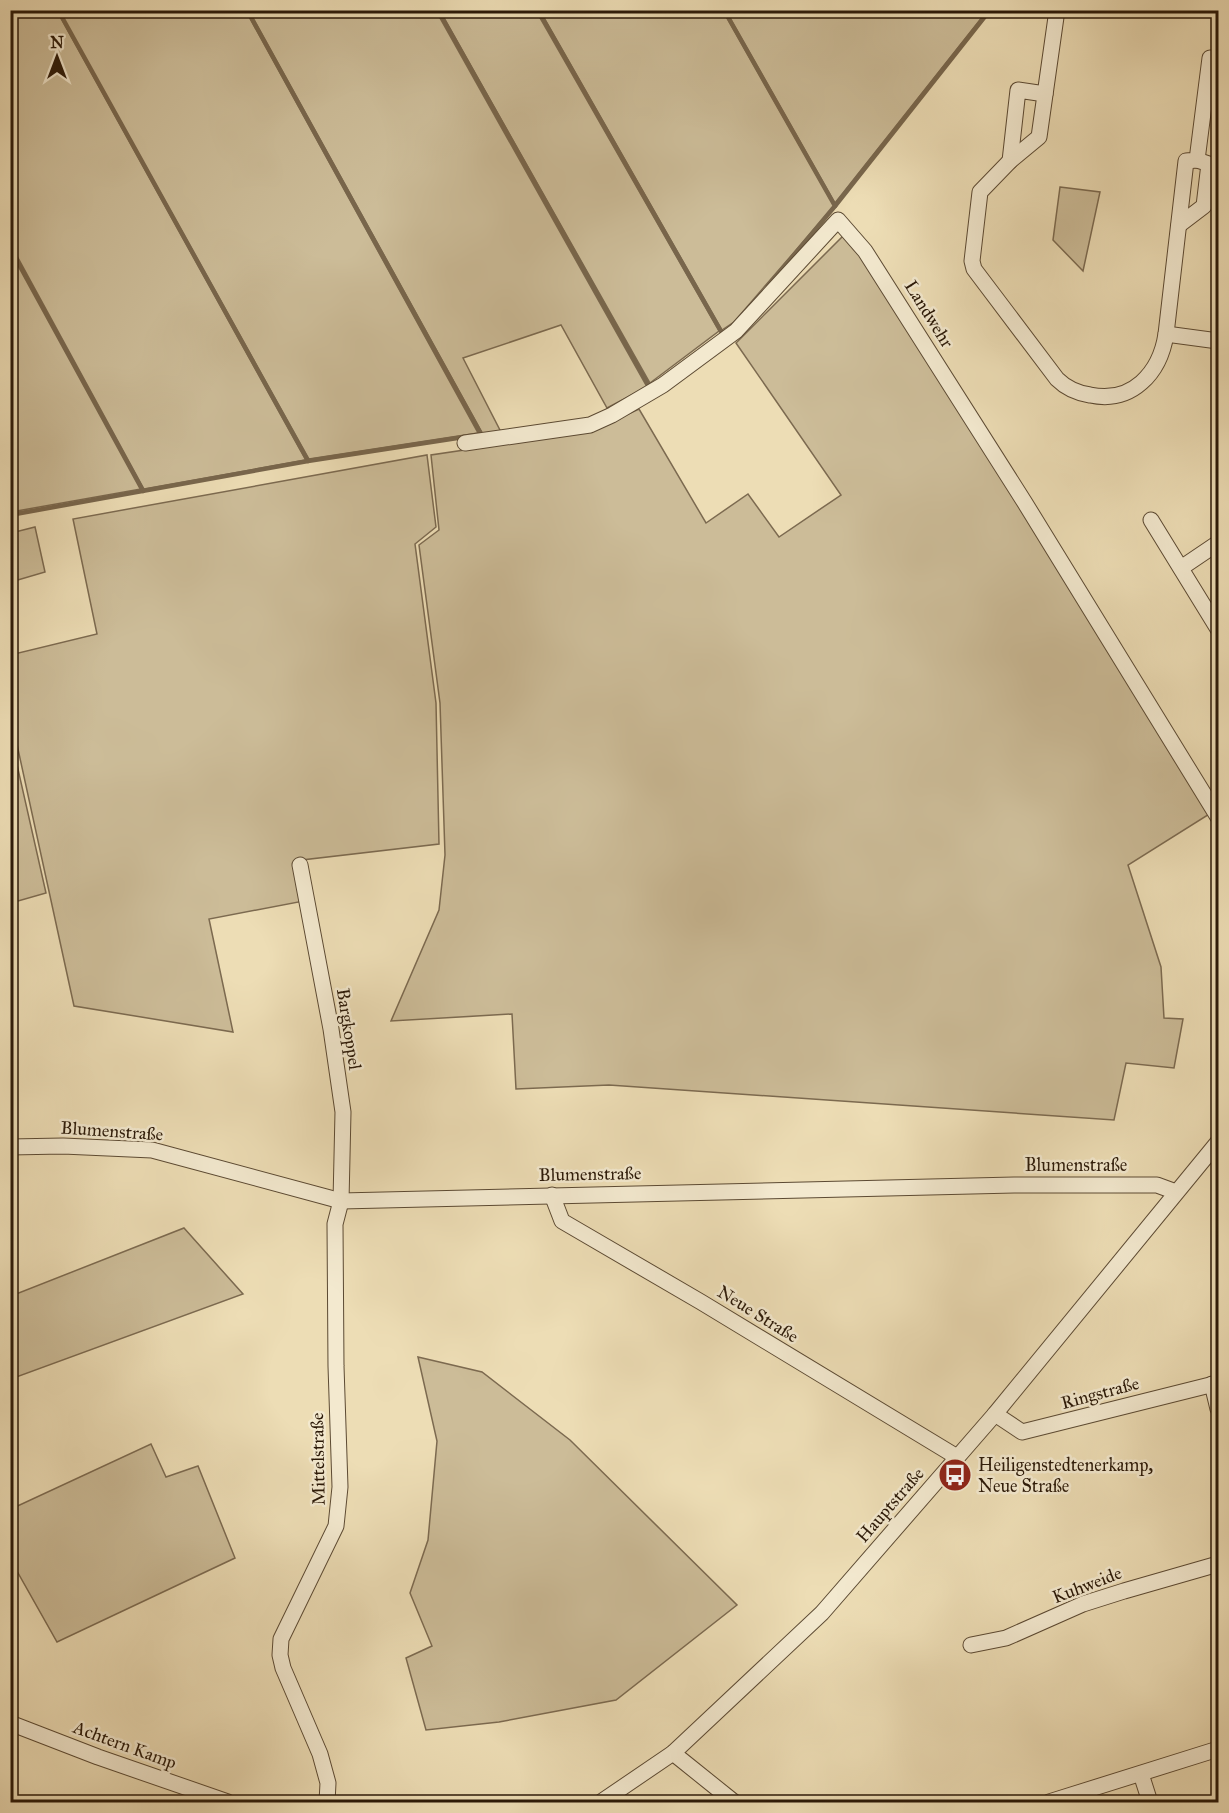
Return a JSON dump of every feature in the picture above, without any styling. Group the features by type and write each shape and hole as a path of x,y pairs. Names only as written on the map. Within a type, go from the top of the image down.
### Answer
{"street":[{"path":"1057,10 1039,137 1010,161 980,192 972,261 974,269 1057,379 1073,390 1106,397 1129,392 1137,387 1154,371 1162,355 1186,161 1197,160 1209,164 1204,206 1179,225"},
{"path":"1197,160 1210,58"},
{"path":"1010,161 1018,90 1045,94"},
{"name":"Landwehr","path":"465,442 590,425 612,415 663,385 736,331 838,220 872,261 1025,503 1218,816"},
{"path":"1166,334 1218,341"},
{"path":"1151,520 1218,629"},
{"path":"1181,568 1218,543"},
{"name":"Bargkoppel","path":"300,865 331,1029 343,1112 341,1201"},
{"name":"Hauptstraße","path":"601,1803 673,1753 822,1613 995,1414 1218,1143"},
{"name":"Blumenstraße","path":"10,1147 63,1146 152,1150 341,1201 1085,1184 1157,1185 1176,1192"},
{"name":"Neue Straße","path":"552,1195 562,1221 701,1302 957,1458"},
{"name":"Mittelstraße","path":"327,1803 328,1783 320,1754 283,1668 280,1646 339,1515 335,1224 341,1201"},
{"path":"1215,1383 1218,1409"},
{"name":"Ringstraße","path":"995,1414 1022,1432 1215,1383"},
{"name":"Kuhweide","path":"971,1645 1006,1638 1083,1604 1218,1564"},
{"name":"Achtern Kamp","path":"10,1723 228,1803"},
{"path":"1049,1803 1218,1749"},
{"path":"673,1753 734,1803"},
{"path":"1141,1774 1150,1803"}],"shaded area":[{"path":"10,11 57,11 306,460 144,489 11,245"},
{"path":"59,11 246,11 478,433 309,459"},
{"path":"249,11 436,11 647,387 607,408 561,325 463,358 503,436 484,436"},
{"path":"440,11 536,11 719,331 650,383"},
{"path":"540,11 723,11 834,206 734,322 722,330"},
{"path":"726,11 987,11 835,203"},
{"path":"1060,187 1100,192 1083,271 1053,240"},
{"path":"844,235 863,251 1211,813 1128,865 1161,967 1164,1018 1183,1019 1174,1068 1126,1063 1114,1120 609,1085 516,1089 512,1014 391,1021 439,910 445,855 440,703 419,545 439,530 431,455 591,431 639,409 706,523 748,494 779,537 841,495 736,343"},
{"path":"11,251 141,489 11,512"},
{"path":"427,455 436,527 415,544 436,703 439,844 302,860 304,901 209,919 233,1032 74,1006 11,717 10,655 97,634 73,519"},
{"path":"35,527 45,572 11,582 11,533"},
{"path":"11,747 13,747 46,893 11,903"},
{"path":"184,1228 243,1294 11,1379 11,1296"},
{"path":"418,1357 482,1372 570,1440 737,1605 616,1700 499,1722 426,1730 406,1658 432,1646 410,1593 428,1540 437,1441"},
{"path":"151,1444 166,1477 198,1466 235,1558 57,1642 18,1573 11,1576 11,1509"}],"waterway":[{"path":"58,10 308,461"},
{"path":"247,10 481,434 478,435"},
{"path":"438,10 649,386 653,384"},
{"path":"538,10 722,333"},
{"path":"724,10 835,206"},
{"path":"768,286 835,206 990,10"},
{"path":"10,248 143,491"},
{"path":"10,515 308,461 464,437"}],"place":[{"name":"Heiligenstedtenerkamp, Neue Straße","path":"955,1475"}]}
